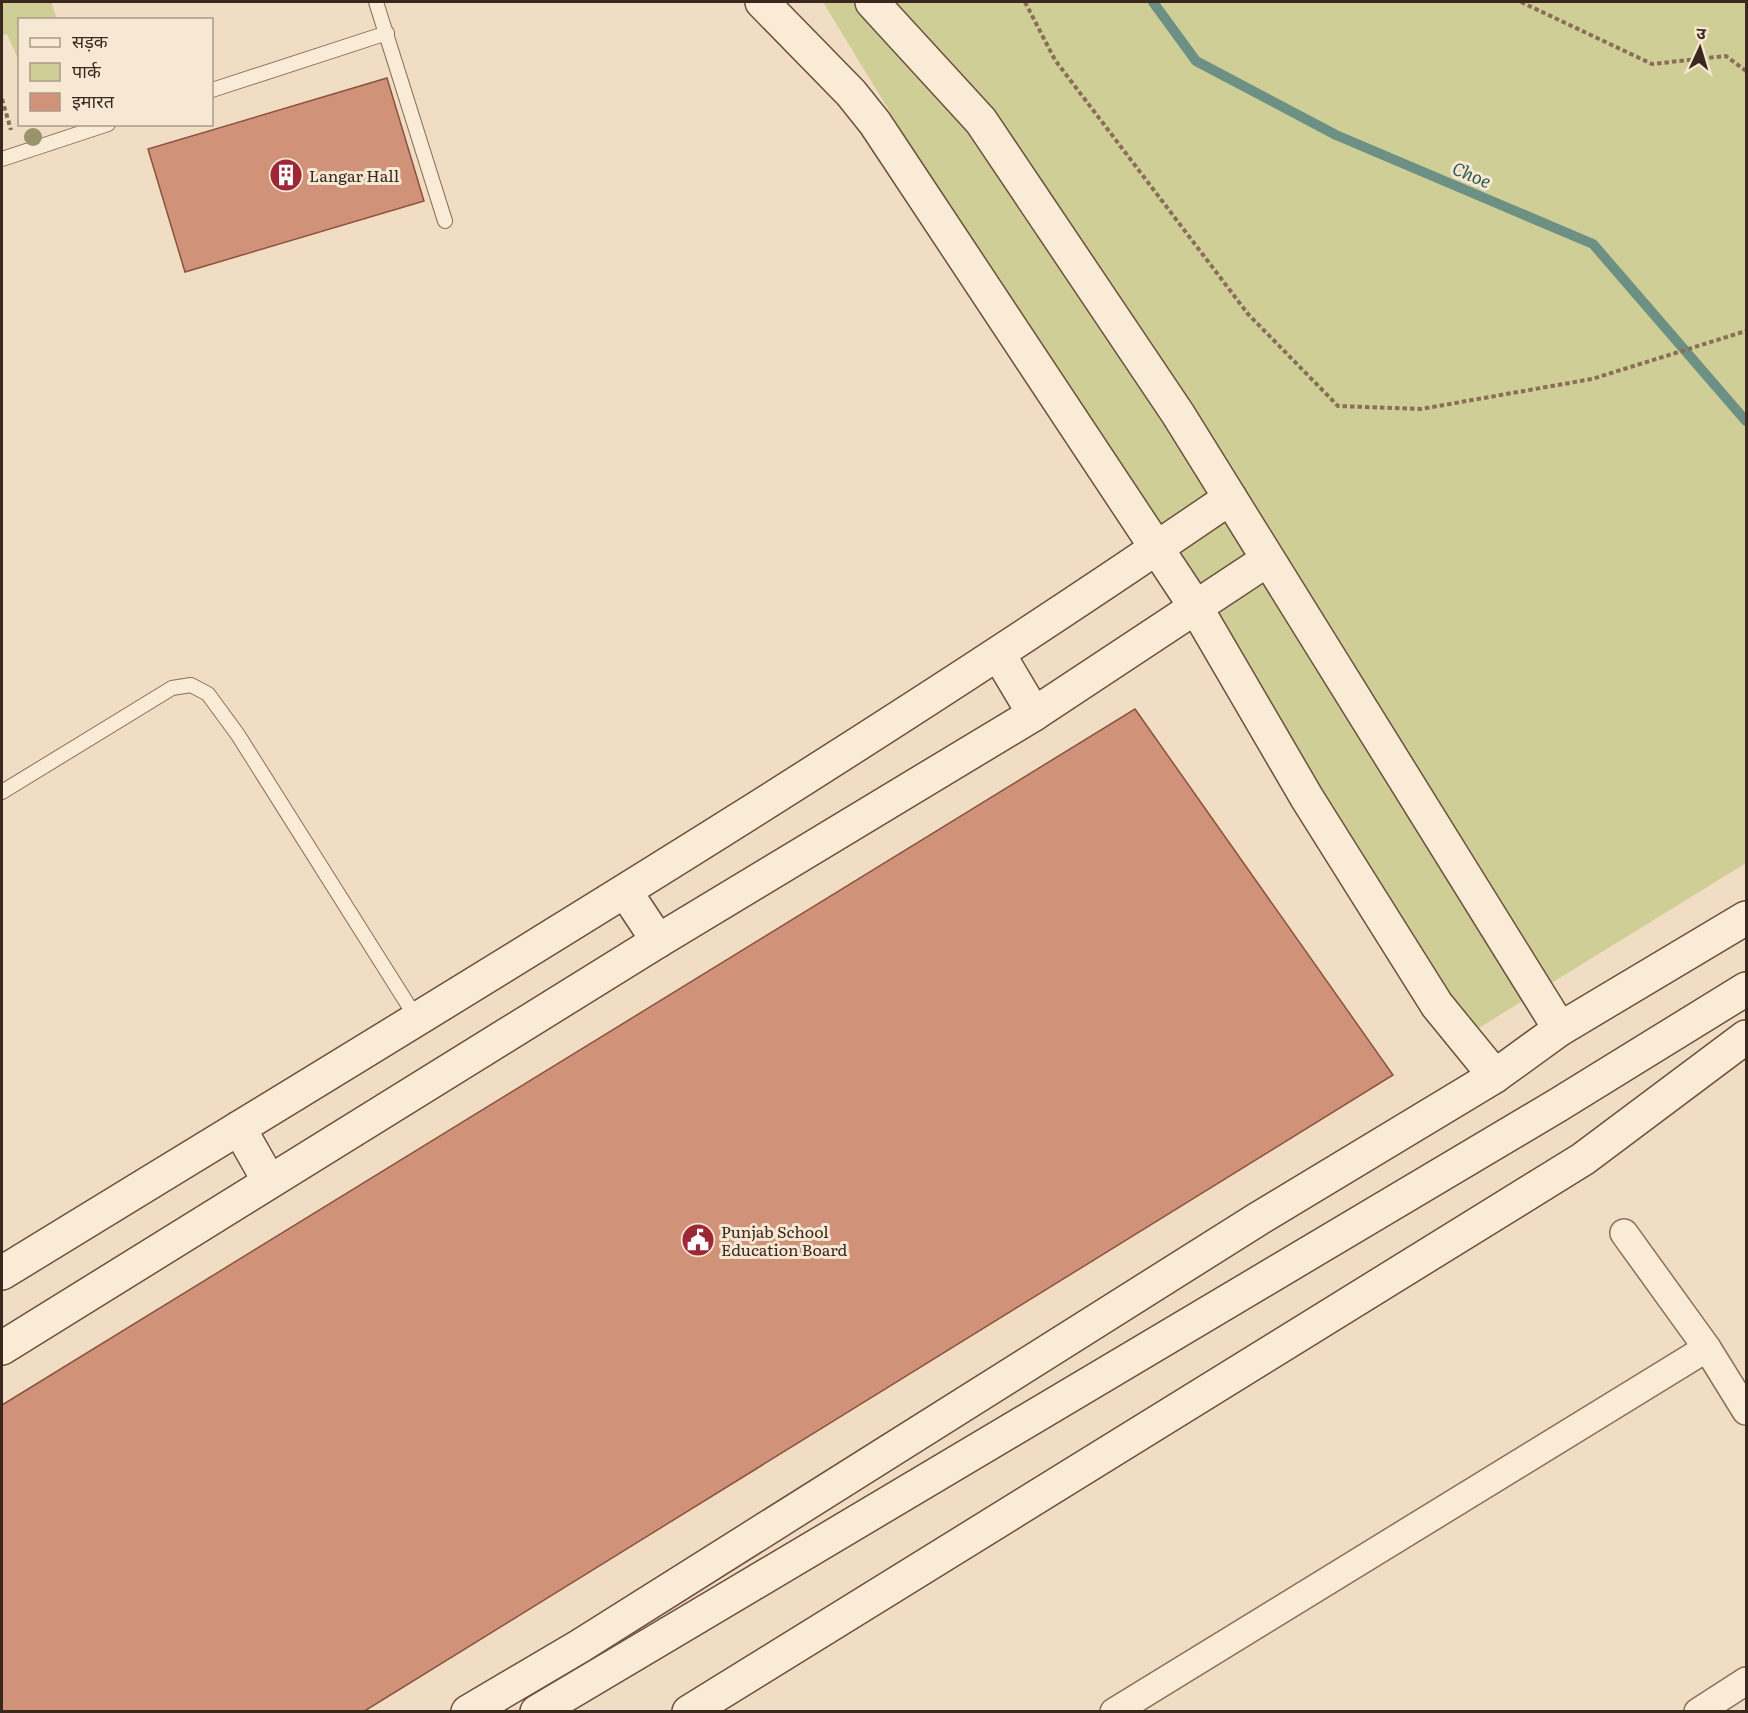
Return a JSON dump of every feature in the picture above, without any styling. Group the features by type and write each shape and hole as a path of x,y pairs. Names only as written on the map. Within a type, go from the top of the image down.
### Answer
{"street":[{"path":"762,2 851,93 875,123 1195,606 1307,798 1437,1005 1495,1076"},
{"path":"872,2 981,121 1178,414 1560,1029"},
{"path":"2,1274 625,891 999,655 1230,498"},
{"path":"2,1348 658,941 1034,714 1267,560"},
{"path":"999,655 1034,714"},
{"path":"625,891 658,941"},
{"path":"468,1712 580,1646 1258,1218 1495,1076 1560,1029 1746,918"},
{"path":"537,1712 1558,1105 1746,989"},
{"path":"689,1712 1583,1159 1746,1037"},
{"path":"239,1128 269,1181"},
{"path":"1624,1233 1707,1347 1746,1411"},
{"path":"1114,1712 1707,1347"},
{"path":"1698,1712 1746,1681"}],"lane":[{"path":"376,2 445,221"},
{"path":"213,90 387,33"},
{"path":"2,159 102,126"},
{"path":"2,792 172,688 191,685 208,694 238,735 417,1019"}],"path":[{"path":"1025,2 1055,60 1248,314 1338,406 1421,409 1592,380 1746,331"},
{"path":"1521,2 1652,64 1726,56 1746,71"},
{"path":"2,99 19,154"}],"green space":[{"path":"2,2 51,2 57,18 18,18 18,59 7,34 2,36"},
{"path":"823,2 1746,2 1746,863 1456,1042"}],"building":[{"name":"Langar Hall","path":"387,78 424,201 185,272 148,149"},
{"name":"Punjab School Education Board","path":"1135,709 1393,1075 363,1712 2,1712 2,1405"}],"waterway":[{"name":"Choe","path":"1153,2 1196,61 1336,135 1593,244 1746,421"}],"place":[{"name":"Langar Hall","path":"286,175"},
{"name":"Punjab School Education Board","path":"698,1240"}]}
